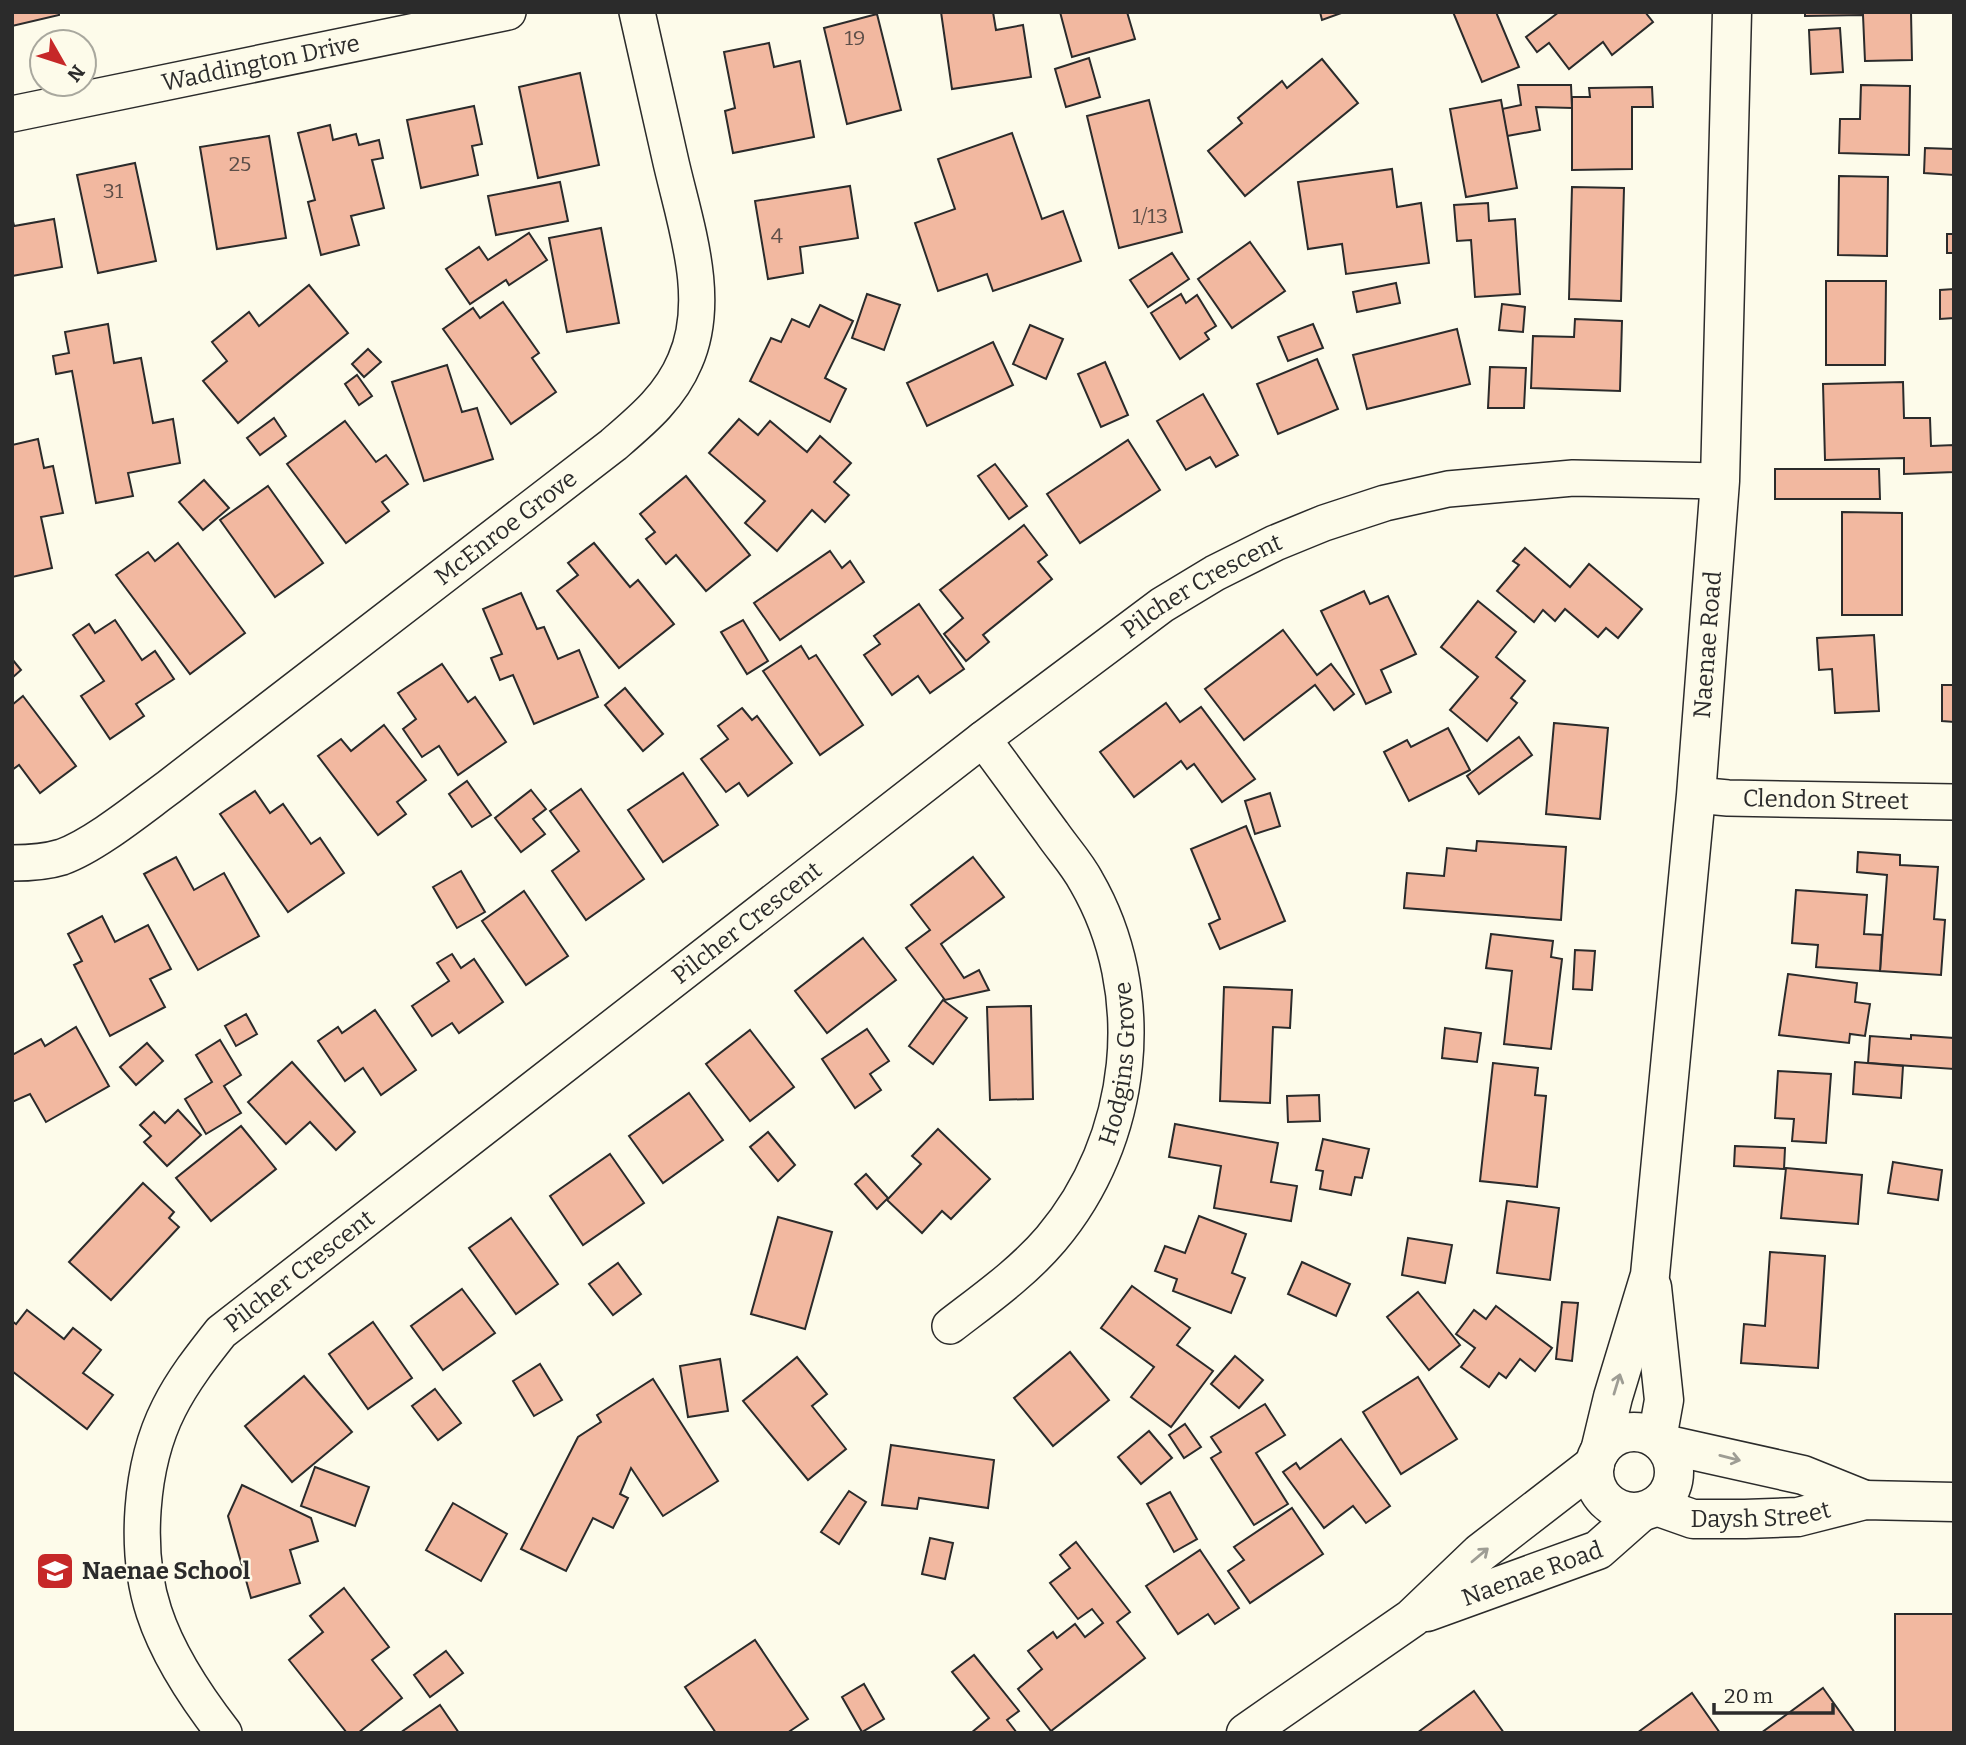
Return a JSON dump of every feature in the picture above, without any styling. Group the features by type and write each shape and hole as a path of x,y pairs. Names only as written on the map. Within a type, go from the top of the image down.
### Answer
{"main road":[{"name":"Naenae Road","path":"1246,1733 1412,1618 1480,1553 1597,1457 1650,1275 1696,794 1720,481 1732,12"},
{"name":"Naenae Road","path":"1650,1275 1664,1400 1660,1441"},
{"path":"1645,1433 1660,1441 1674,1465 1671,1488 1648,1509 1628,1512 1615,1508 1597,1489 1594,1477 1597,1457 1619,1434 1645,1433"},
{"name":"Daysh Street","path":"1660,1441 1803,1475 1866,1500"},
{"name":"Daysh Street","path":"1648,1509 1693,1519 1798,1517 1866,1500 1954,1502"},
{"name":"Naenae Road","path":"1412,1618 1598,1550 1648,1509"}],"street":[{"name":"Waddington Drive","path":"12,114 508,12"},
{"name":"McEnroe Grove","path":"12,863 32,863 62,856 107,831 169,787 613,445 649,414 670,389 686,360 695,332 696,296 691,249 637,12"},
{"name":"Pilcher Crescent","path":"224,1733 174,1657 154,1612 144,1565 143,1520 148,1465 168,1409 192,1369 221,1332 983,739 1162,605 1215,573 1275,542 1324,523 1385,503 1448,489 1573,478 1720,481"},
{"name":"Hodgins Grove","path":"950,1326 1015,1275 1051,1239 1075,1205 1096,1167 1114,1122 1124,1078 1128,1031 1124,982 1114,942 1102,911 1086,879 983,739"},
{"name":"Clendon Street","path":"1696,794 1728,799 1954,802"}],"building":[{"path":"12,12 59,12 59,15 12,26"},
{"path":"941,12 993,12 996,30 1023,25 1031,77 952,89"},
{"path":"1060,12 1127,12 1135,39 1072,57"},
{"path":"1320,12 1344,12 1322,20"},
{"path":"1453,12 1496,12 1519,67 1482,82"},
{"path":"1559,12 1645,12 1653,22 1612,55 1603,42 1569,69 1549,43 1537,52 1526,37"},
{"path":"1805,12 1911,12 1912,60 1865,61 1863,15 1805,16"},
{"path":"877,14 901,110 847,124 824,28"},
{"path":"1840,28 1843,72 1811,74 1809,30"},
{"path":"769,43 774,67 800,61 814,137 733,153 725,111 735,108 724,52"},
{"path":"1089,58 1100,97 1066,107 1055,69"},
{"path":"1322,59 1358,103 1245,196 1208,151 1242,123 1238,118 1282,81 1287,88"},
{"path":"580,73 599,165 538,178 519,87"},
{"path":"1518,85 1571,85 1572,108 1536,107 1540,130 1507,136 1502,109 1521,105"},
{"path":"1861,85 1910,86 1909,155 1839,153 1840,119 1860,119"},
{"path":"1652,87 1653,107 1632,107 1632,169 1572,170 1572,97 1590,97 1589,88"},
{"path":"1149,100 1182,232 1119,248 1087,116"},
{"path":"1501,100 1517,188 1466,197 1450,109"},
{"path":"474,106 482,144 472,146 478,175 421,188 407,120"},
{"path":"330,125 333,140 356,134 359,145 379,140 383,158 372,160 384,208 351,216 359,245 321,255 308,202 315,200 298,133"},
{"path":"1012,133 1042,219 1063,211 1081,261 993,291 987,274 938,291 915,223 955,209 938,159"},
{"path":"269,136 286,238 217,249 200,147"},
{"path":"1925,148 1954,149 1954,175 1924,173"},
{"path":"135,163 156,261 98,273 77,175"},
{"path":"1392,169 1397,207 1421,203 1429,263 1346,274 1342,244 1308,249 1298,182"},
{"path":"1839,176 1888,177 1887,256 1838,255"},
{"path":"560,182 568,221 496,235 488,196"},
{"path":"850,186 858,238 800,247 803,273 768,279 755,201"},
{"path":"1572,187 1624,188 1621,301 1569,299"},
{"path":"1488,203 1489,221 1515,219 1520,294 1475,297 1471,240 1457,241 1454,205"},
{"path":"12,217 14,226 54,219 62,267 12,276"},
{"path":"601,228 619,323 567,332 549,238"},
{"path":"529,233 547,260 509,285 506,280 470,304 446,269 479,247 488,260"},
{"path":"1947,234 1954,234 1954,253 1947,253"},
{"path":"1250,242 1285,291 1232,328 1198,279"},
{"path":"1172,253 1189,279 1148,307 1130,280"},
{"path":"1826,281 1886,281 1885,365 1826,365"},
{"path":"1396,283 1400,303 1357,312 1353,292"},
{"path":"309,285 348,333 238,423 203,381 227,361 212,342 249,312 259,326"},
{"path":"1954,289 1954,318 1940,319 1940,290"},
{"path":"867,294 900,305 884,350 852,338"},
{"path":"1181,294 1186,303 1197,295 1216,326 1205,333 1209,339 1180,359 1151,313"},
{"path":"503,302 539,353 532,358 556,392 511,424 443,329 473,308 480,318"},
{"path":"1502,304 1525,307 1523,332 1499,330"},
{"path":"820,305 853,321 825,378 846,389 830,422 750,381 771,338 781,342 792,319 809,327"},
{"path":"1575,319 1622,321 1620,391 1531,388 1533,336 1574,337"},
{"path":"108,324 114,363 141,358 153,423 173,419 180,463 128,473 133,496 96,503 72,371 56,374 53,356 69,353 65,332"},
{"path":"1313,324 1323,348 1288,361 1278,337"},
{"path":"1030,325 1063,339 1046,379 1013,364"},
{"path":"1457,329 1470,384 1367,409 1353,355"},
{"path":"993,342 1013,385 927,426 907,383"},
{"path":"368,349 381,362 364,377 352,364"},
{"path":"1317,359 1338,409 1278,434 1257,384"},
{"path":"1105,362 1128,415 1101,427 1078,374"},
{"path":"447,365 462,412 477,408 493,459 424,481 392,382"},
{"path":"1490,367 1526,368 1524,408 1488,408"},
{"path":"357,375 372,396 359,405 345,384"},
{"path":"1903,382 1904,418 1930,418 1931,446 1954,445 1954,472 1904,474 1904,458 1825,460 1823,384"},
{"path":"1203,394 1238,455 1216,467 1210,457 1186,470 1157,421"},
{"path":"274,418 286,436 260,455 247,438"},
{"path":"739,419 758,435 770,421 807,452 820,436 851,463 834,482 849,495 825,522 812,510 777,551 745,523 765,501 709,453"},
{"path":"345,421 376,462 386,455 408,484 382,502 389,511 346,543 287,464"},
{"path":"38,439 44,468 53,466 63,513 41,517 52,568 12,577 12,445"},
{"path":"1128,440 1160,490 1080,543 1047,494"},
{"path":"995,464 1027,506 1009,519 978,476"},
{"path":"1775,469 1879,469 1880,499 1775,499"},
{"path":"686,476 750,555 706,591 676,555 666,564 646,539 655,532 640,514"},
{"path":"204,480 229,508 203,530 179,502"},
{"path":"268,486 323,563 275,597 220,520"},
{"path":"1842,512 1902,513 1902,615 1842,615"},
{"path":"1024,525 1047,555 1038,562 1052,579 983,635 989,642 966,661 944,634 963,618 940,590"},
{"path":"178,543 245,633 190,674 116,575 148,552 155,561"},
{"path":"594,543 630,587 638,580 674,624 619,668 557,591 578,575 568,563"},
{"path":"1525,548 1570,587 1589,564 1642,609 1618,638 1606,628 1598,637 1565,609 1555,621 1543,610 1534,622 1497,591 1519,565 1513,561"},
{"path":"830,551 842,568 850,561 864,582 780,640 754,603"},
{"path":"1364,591 1370,604 1388,596 1416,654 1381,670 1391,692 1366,704 1321,611"},
{"path":"521,593 537,629 544,627 558,659 579,650 598,697 534,724 513,675 500,680 491,658 502,654 483,609"},
{"path":"1478,601 1516,632 1496,657 1525,681 1511,698 1517,703 1487,741 1450,710 1478,677 1441,647"},
{"path":"919,604 964,669 930,693 918,676 892,695 864,655 880,644 874,636"},
{"path":"115,620 142,660 155,651 174,679 136,704 144,716 110,739 81,696 104,681 73,635 89,624 95,633"},
{"path":"743,620 768,661 747,674 721,632"},
{"path":"1283,630 1317,675 1331,664 1354,694 1334,710 1315,685 1244,740 1205,689"},
{"path":"1874,635 1879,711 1835,713 1832,669 1819,670 1817,638"},
{"path":"801,646 809,659 816,655 863,725 820,755 763,671"},
{"path":"12,659 21,670 12,678"},
{"path":"442,664 468,702 475,697 506,742 458,775 439,746 422,757 403,729 416,719 398,693"},
{"path":"1942,685 1954,685 1954,722 1942,721"},
{"path":"625,688 663,734 643,751 605,705"},
{"path":"23,696 76,766 40,793 19,765 12,770 12,705"},
{"path":"1166,703 1180,722 1201,707 1255,779 1222,802 1194,764 1187,769 1181,761 1134,797 1100,752"},
{"path":"742,708 752,720 757,716 792,763 748,796 739,783 726,792 701,759 728,739 718,726"},
{"path":"1554,723 1608,728 1600,819 1546,814"},
{"path":"384,725 426,780 397,802 406,814 378,835 318,756 341,739 351,751"},
{"path":"1448,728 1470,770 1409,801 1384,752 1407,740 1411,747"},
{"path":"1519,737 1532,755 1479,794 1467,776"},
{"path":"683,773 718,825 663,862 628,810"},
{"path":"467,781 491,815 472,827 449,794"},
{"path":"581,789 644,879 586,920 552,871 579,851 550,811"},
{"path":"531,790 546,809 533,819 545,834 521,852 495,818"},
{"path":"255,791 270,813 283,804 311,844 320,838 344,873 288,912 220,814"},
{"path":"1270,793 1280,826 1255,834 1245,801"},
{"path":"1246,826 1285,921 1220,949 1209,924 1220,919 1191,849"},
{"path":"1477,841 1566,847 1561,920 1404,908 1407,873 1444,876 1447,848 1476,851"},
{"path":"1858,852 1900,855 1900,865 1938,867 1934,919 1945,920 1941,975 1880,971 1887,875 1857,872"},
{"path":"176,857 194,890 224,873 259,936 198,970 144,874"},
{"path":"973,857 1004,897 941,944 964,978 979,970 989,990 945,1000 906,948 930,930 911,905"},
{"path":"461,871 485,912 457,928 433,887"},
{"path":"1796,890 1867,895 1864,934 1882,935 1880,971 1816,967 1818,945 1792,943"},
{"path":"524,891 568,956 526,985 482,921"},
{"path":"102,916 115,942 148,925 171,969 150,979 165,1007 110,1036 74,965 82,961 68,934"},
{"path":"1491,934 1553,941 1551,957 1562,959 1551,1049 1504,1044 1512,971 1486,968"},
{"path":"863,938 896,980 827,1033 795,991"},
{"path":"1575,950 1595,951 1592,990 1573,989"},
{"path":"452,954 461,968 474,959 503,1002 459,1033 452,1023 432,1036 412,1006 449,981 437,963"},
{"path":"1788,974 1857,983 1855,1002 1870,1004 1865,1036 1850,1034 1849,1043 1779,1035"},
{"path":"1224,987 1292,990 1290,1028 1273,1027 1270,1103 1220,1101"},
{"path":"943,1000 967,1018 933,1064 909,1046"},
{"path":"1031,1006 1033,1099 990,1100 987,1007"},
{"path":"375,1010 416,1070 381,1095 363,1068 345,1081 318,1041 338,1027 342,1033"},
{"path":"246,1014 257,1034 236,1046 225,1026"},
{"path":"76,1027 109,1086 46,1122 30,1094 12,1102 12,1055 41,1039 45,1046"},
{"path":"1445,1028 1481,1033 1477,1062 1442,1058"},
{"path":"867,1029 889,1061 870,1074 881,1090 855,1108 822,1059"},
{"path":"750,1030 794,1087 750,1121 706,1064"},
{"path":"1911,1035 1954,1038 1954,1069 1868,1063 1870,1036 1911,1039"},
{"path":"220,1040 241,1075 224,1086 241,1113 206,1134 185,1099 212,1082 196,1055"},
{"path":"147,1043 163,1061 136,1085 120,1067"},
{"path":"292,1062 355,1132 336,1150 310,1122 286,1144 248,1102"},
{"path":"1855,1062 1903,1066 1901,1098 1853,1094"},
{"path":"1493,1063 1538,1068 1535,1095 1546,1096 1537,1187 1480,1181"},
{"path":"1778,1071 1831,1074 1826,1143 1792,1141 1794,1119 1775,1118"},
{"path":"689,1093 723,1140 663,1183 629,1136"},
{"path":"1319,1095 1320,1121 1288,1122 1287,1096"},
{"path":"178,1110 201,1135 167,1166 144,1142 151,1136 140,1125 154,1112 165,1123"},
{"path":"1175,1124 1278,1143 1271,1182 1297,1186 1291,1221 1214,1208 1221,1166 1169,1157"},
{"path":"241,1126 276,1169 211,1221 176,1178"},
{"path":"938,1129 990,1179 951,1219 942,1211 922,1233 887,1200 921,1164 912,1156"},
{"path":"768,1132 795,1165 778,1181 750,1147"},
{"path":"1323,1139 1369,1149 1362,1178 1355,1177 1351,1195 1320,1189 1323,1171 1316,1170"},
{"path":"1735,1146 1785,1148 1784,1169 1734,1166"},
{"path":"610,1154 644,1203 583,1245 550,1196"},
{"path":"1893,1162 1942,1170 1938,1200 1888,1193"},
{"path":"1786,1168 1862,1175 1858,1224 1781,1218"},
{"path":"866,1174 888,1198 877,1209 855,1184"},
{"path":"143,1183 174,1212 169,1218 179,1227 111,1300 69,1262"},
{"path":"1507,1201 1559,1208 1550,1280 1497,1273"},
{"path":"1199,1216 1246,1234 1232,1273 1245,1278 1231,1313 1173,1291 1177,1279 1155,1271 1165,1246 1185,1253"},
{"path":"778,1217 832,1232 805,1329 751,1314"},
{"path":"511,1218 558,1284 516,1314 469,1248"},
{"path":"1408,1238 1452,1245 1445,1283 1402,1275"},
{"path":"1770,1252 1825,1256 1818,1368 1741,1363 1744,1324 1765,1326"},
{"path":"1302,1262 1350,1284 1336,1316 1288,1294"},
{"path":"618,1263 641,1294 613,1315 589,1284"},
{"path":"1132,1286 1190,1328 1177,1345 1213,1371 1171,1427 1131,1397 1154,1367 1101,1328"},
{"path":"462,1289 495,1333 443,1370 411,1326"},
{"path":"1418,1292 1460,1345 1429,1370 1387,1317"},
{"path":"1562,1302 1578,1303 1572,1361 1556,1359"},
{"path":"1496,1306 1552,1348 1535,1371 1520,1359 1506,1378 1499,1373 1489,1387 1461,1367 1475,1348 1456,1334 1474,1310 1486,1319"},
{"path":"27,1310 64,1339 73,1328 101,1350 83,1373 113,1395 87,1429 12,1371 12,1321 16,1324"},
{"path":"373,1322 412,1378 368,1409 329,1354"},
{"path":"1070,1352 1109,1400 1053,1446 1014,1398"},
{"path":"1235,1356 1263,1380 1239,1408 1211,1384"},
{"path":"797,1357 827,1394 812,1406 846,1449 808,1480 743,1401"},
{"path":"720,1359 728,1411 688,1417 680,1366"},
{"path":"540,1364 562,1400 534,1416 513,1381"},
{"path":"304,1376 352,1432 292,1482 245,1426"},
{"path":"1418,1377 1457,1439 1401,1474 1363,1412"},
{"path":"653,1379 718,1481 663,1516 631,1468 620,1494 628,1498 613,1528 593,1518 566,1571 521,1549 578,1437 601,1422 597,1415"},
{"path":"435,1389 461,1423 438,1440 412,1406"},
{"path":"1265,1404 1285,1435 1256,1453 1288,1504 1254,1525 1211,1458 1221,1452 1211,1437"},
{"path":"1185,1424 1201,1447 1184,1458 1169,1435"},
{"path":"1149,1431 1172,1458 1141,1484 1118,1457"},
{"path":"1341,1439 1390,1506 1366,1523 1353,1506 1324,1528 1283,1472 1296,1463 1300,1469"},
{"path":"891,1445 994,1460 988,1508 919,1498 917,1509 882,1505"},
{"path":"315,1467 369,1487 355,1526 301,1506"},
{"path":"242,1485 311,1518 318,1541 290,1550 300,1583 251,1598 228,1516"},
{"path":"849,1491 866,1502 839,1544 821,1532"},
{"path":"1170,1492 1197,1539 1174,1552 1147,1504"},
{"path":"453,1503 507,1534 481,1581 426,1550"},
{"path":"1292,1508 1323,1554 1250,1603 1228,1571 1244,1560 1234,1547"},
{"path":"930,1538 953,1543 945,1579 922,1574"},
{"path":"1076,1542 1130,1612 1117,1622 1145,1658 1051,1731 1018,1689 1042,1669 1028,1651 1053,1632 1057,1638 1075,1624 1085,1637 1103,1623 1092,1609 1078,1619 1050,1583 1070,1568 1060,1555"},
{"path":"1200,1550 1239,1608 1215,1624 1208,1614 1178,1634 1146,1586"},
{"path":"344,1588 389,1647 372,1660 402,1698 358,1733 347,1733 289,1660 323,1632 310,1616"},
{"path":"1895,1614 1954,1614 1954,1733 1895,1733"},
{"path":"755,1640 808,1719 787,1733 716,1733 685,1687"},
{"path":"446,1651 463,1673 430,1697 414,1675"},
{"path":"974,1655 1019,1711 1007,1720 1017,1733 971,1733 989,1718 952,1672"},
{"path":"864,1684 884,1719 862,1732 842,1697"},
{"path":"1823,1688 1855,1733 1761,1733"},
{"path":"1474,1691 1504,1733 1417,1733"},
{"path":"1692,1693 1720,1733 1637,1733"},
{"path":"440,1705 459,1733 400,1733"}],"place":[{"name":"Naenae School","path":"55,1571"}]}
